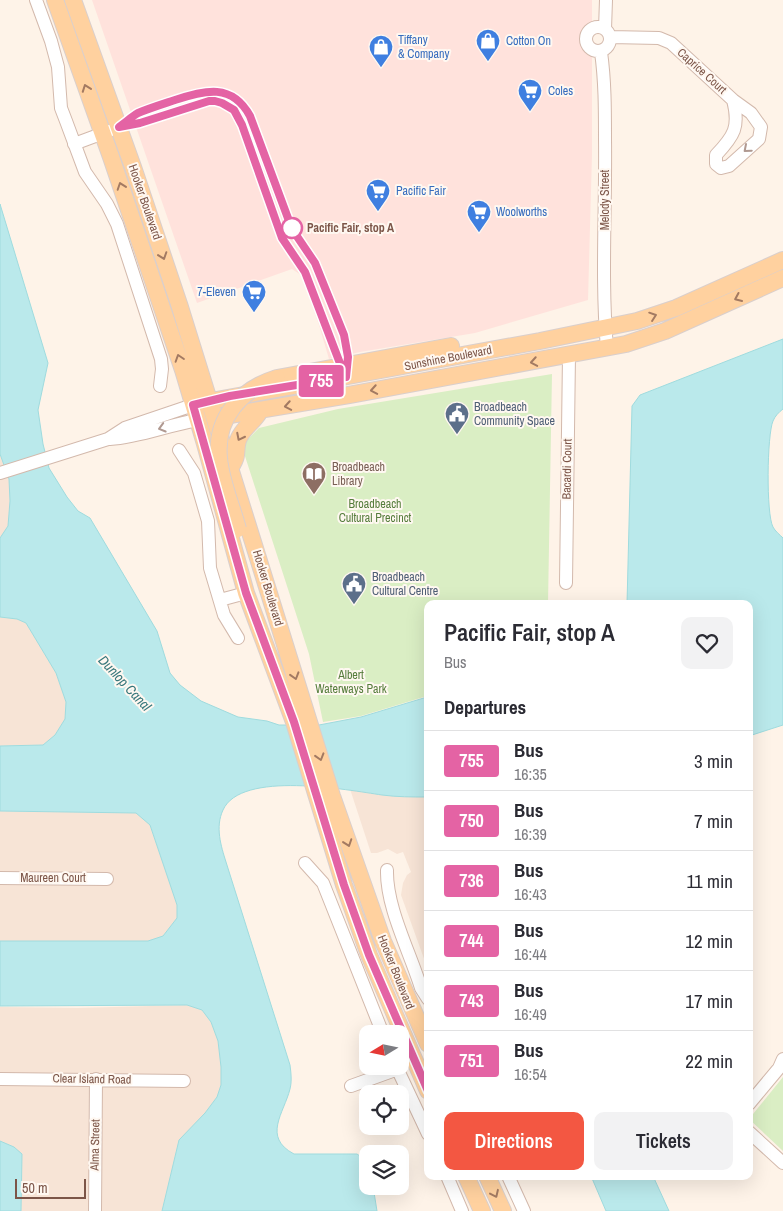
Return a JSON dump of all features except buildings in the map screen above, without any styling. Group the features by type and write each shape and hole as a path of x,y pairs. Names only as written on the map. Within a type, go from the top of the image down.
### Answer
{"main road":[{"name":"Hooker Boulevard","path":"55,0 137,232 195,412 246,593 263,641 301,720"},
{"name":"Hooker Boulevard","path":"73,0 180,304 231,468 301,720 324,794 383,941 424,1035"},
{"name":"Sunshine Boulevard","path":"195,412 210,400 540,341 637,321 676,308 783,260"},
{"name":"Sunshine Boulevard","path":"195,412 215,417 260,411 608,348 665,331 783,278"},
{"path":"263,641 262,613 220,465 219,439 226,420 242,396 256,386 277,378 496,339 511,338 540,341"},
{"path":"231,468 236,456 236,444 239,437 244,429 255,421 260,411"},
{"name":"Hooker Boulevard","path":"324,794 333,852 369,955 424,1082"},
{"path":"468,1180 482,1211"},
{"path":"489,1180 503,1211"}],"street":[{"path":"36,0 58,68 62,108 74,144 85,172 107,204 117,224 161,359 160,386"},
{"path":"606,0 607,33 607,48 601,52 594,51 588,47 586,36 593,28 597,27 607,33"},
{"name":"Caprice Court","path":"607,33 658,38 671,43 751,113 761,127 759,139 729,166 721,168 716,164 716,155 730,140 735,127 736,111 734,100"},
{"name":"Melody Street","path":"601,52 604,76 606,179 604,308 608,348"},
{"path":"74,144 119,127"},
{"name":"Bacardi Court","path":"566,583 569,355"},
{"name":"Sunshine Boulevard","path":"1,473 108,439 125,428 195,412"},
{"path":"180,450 194,473 209,531 210,568 228,624 238,638"},
{"name":"Hooker Boulevard","path":"220,600 246,593"},
{"path":"305,863 323,883 379,1025"},
{"name":"Hooker Boulevard","path":"387,870 390,900 424,993"},
{"name":"Maureen Court","path":"0,878 107,879"},
{"path":"753,1099 779,1068 783,1059"},
{"path":"351,1086 379,1075"},
{"path":"400,1075 424,1125"},
{"name":"Clear Island Road","path":"0,1078 184,1081"},
{"name":"Alma Street","path":"95,1211 96,1079"},
{"path":"753,1136 783,1163"},
{"path":"449,1180 462,1211"},
{"path":"510,1180 524,1211"}],"shaded area":[{"name":"Pacific Fair","path":"92,0 592,0 592,155 588,300 475,333 329,359 301,275 292,269 197,303"},
{"path":"0,454 9,479 10,501 8,526 0,538"},
{"path":"0,617 17,619 26,623 56,673 66,702 65,719 55,735 43,745 0,746"},
{"path":"350,789 382,795 424,796 424,959 401,895 403,883 411,872 403,852 397,854 388,849 371,853"},
{"path":"0,811 136,813 150,825 177,905 177,918 163,936 148,941 0,941"},
{"path":"187,1005 202,1010 211,1022 218,1041 221,1085 217,1097 205,1113 179,1141 162,1211 21,1211 22,1154 0,1141 0,1007 78,1008"}],"green space":[{"name":"Broadbeach Cultural Precinct","path":"552,374 548,600 424,600 424,697 361,716 323,722 309,654 243,450 245,442 259,428 338,409"},
{"path":"783,1077 783,1151 753,1123 753,1114"}],"water":[{"name":"Dunlop Canal","path":"0,204 48,363 38,410 49,468 78,511 90,518 157,631 170,673 180,685 201,701 238,717 267,721 279,725 319,725 361,717 424,698 424,797 388,796 321,787 272,786 251,790 234,798 223,810 219,823 224,856 290,1065 291,1086 278,1124 279,1140 284,1147 294,1154 359,1155 359,1195 374,1195 377,1211 162,1211 179,1140 205,1113 217,1097 221,1085 218,1041 211,1022 202,1010 187,1005 0,1006 0,941 148,941 163,936 177,918 177,905 150,825 136,813 0,811 0,746 43,745 55,735 65,719 66,702 56,673 26,623 17,619 0,617 0,538 8,526 9,479 0,454"},
{"path":"783,339 783,409 775,417 771,429 768,474 771,519 774,528 783,538 783,725 753,735 753,600 627,600 632,406 640,395"},
{"path":"0,1141 14,1147 22,1154 21,1211 0,1211"},
{"path":"593,1180 655,1180 669,1211 606,1211"}],"bus line":[{"name":"755","path":"341,366 305,272 282,238 242,125 234,110 222,103 209,101 160,118 119,127 137,114 196,93 218,91 238,100 250,116 292,229 315,263 346,339 348,363 346,377 230,396 193,405 246,593 294,722 344,885 369,955 424,1082"}],"place":[{"name":"Cotton On","path":"488,62"},
{"name":"Tiffany & Company","path":"381,68"},
{"name":"Coles","path":"530,112"},
{"name":"Pacific Fair","path":"378,212"},
{"name":"Pacific Fair, stop A","path":"292,228"},
{"name":"Woolworths","path":"479,233"},
{"name":"7-Eleven","path":"254,313"},
{"name":"Broadbeach Community Space","path":"457,435"},
{"name":"Broadbeach Library","path":"314,495"},
{"name":"Broadbeach Cultural Centre","path":"354,605"}],"park label":[{"name":"Albert Waterways Park","path":"351,682"}]}
